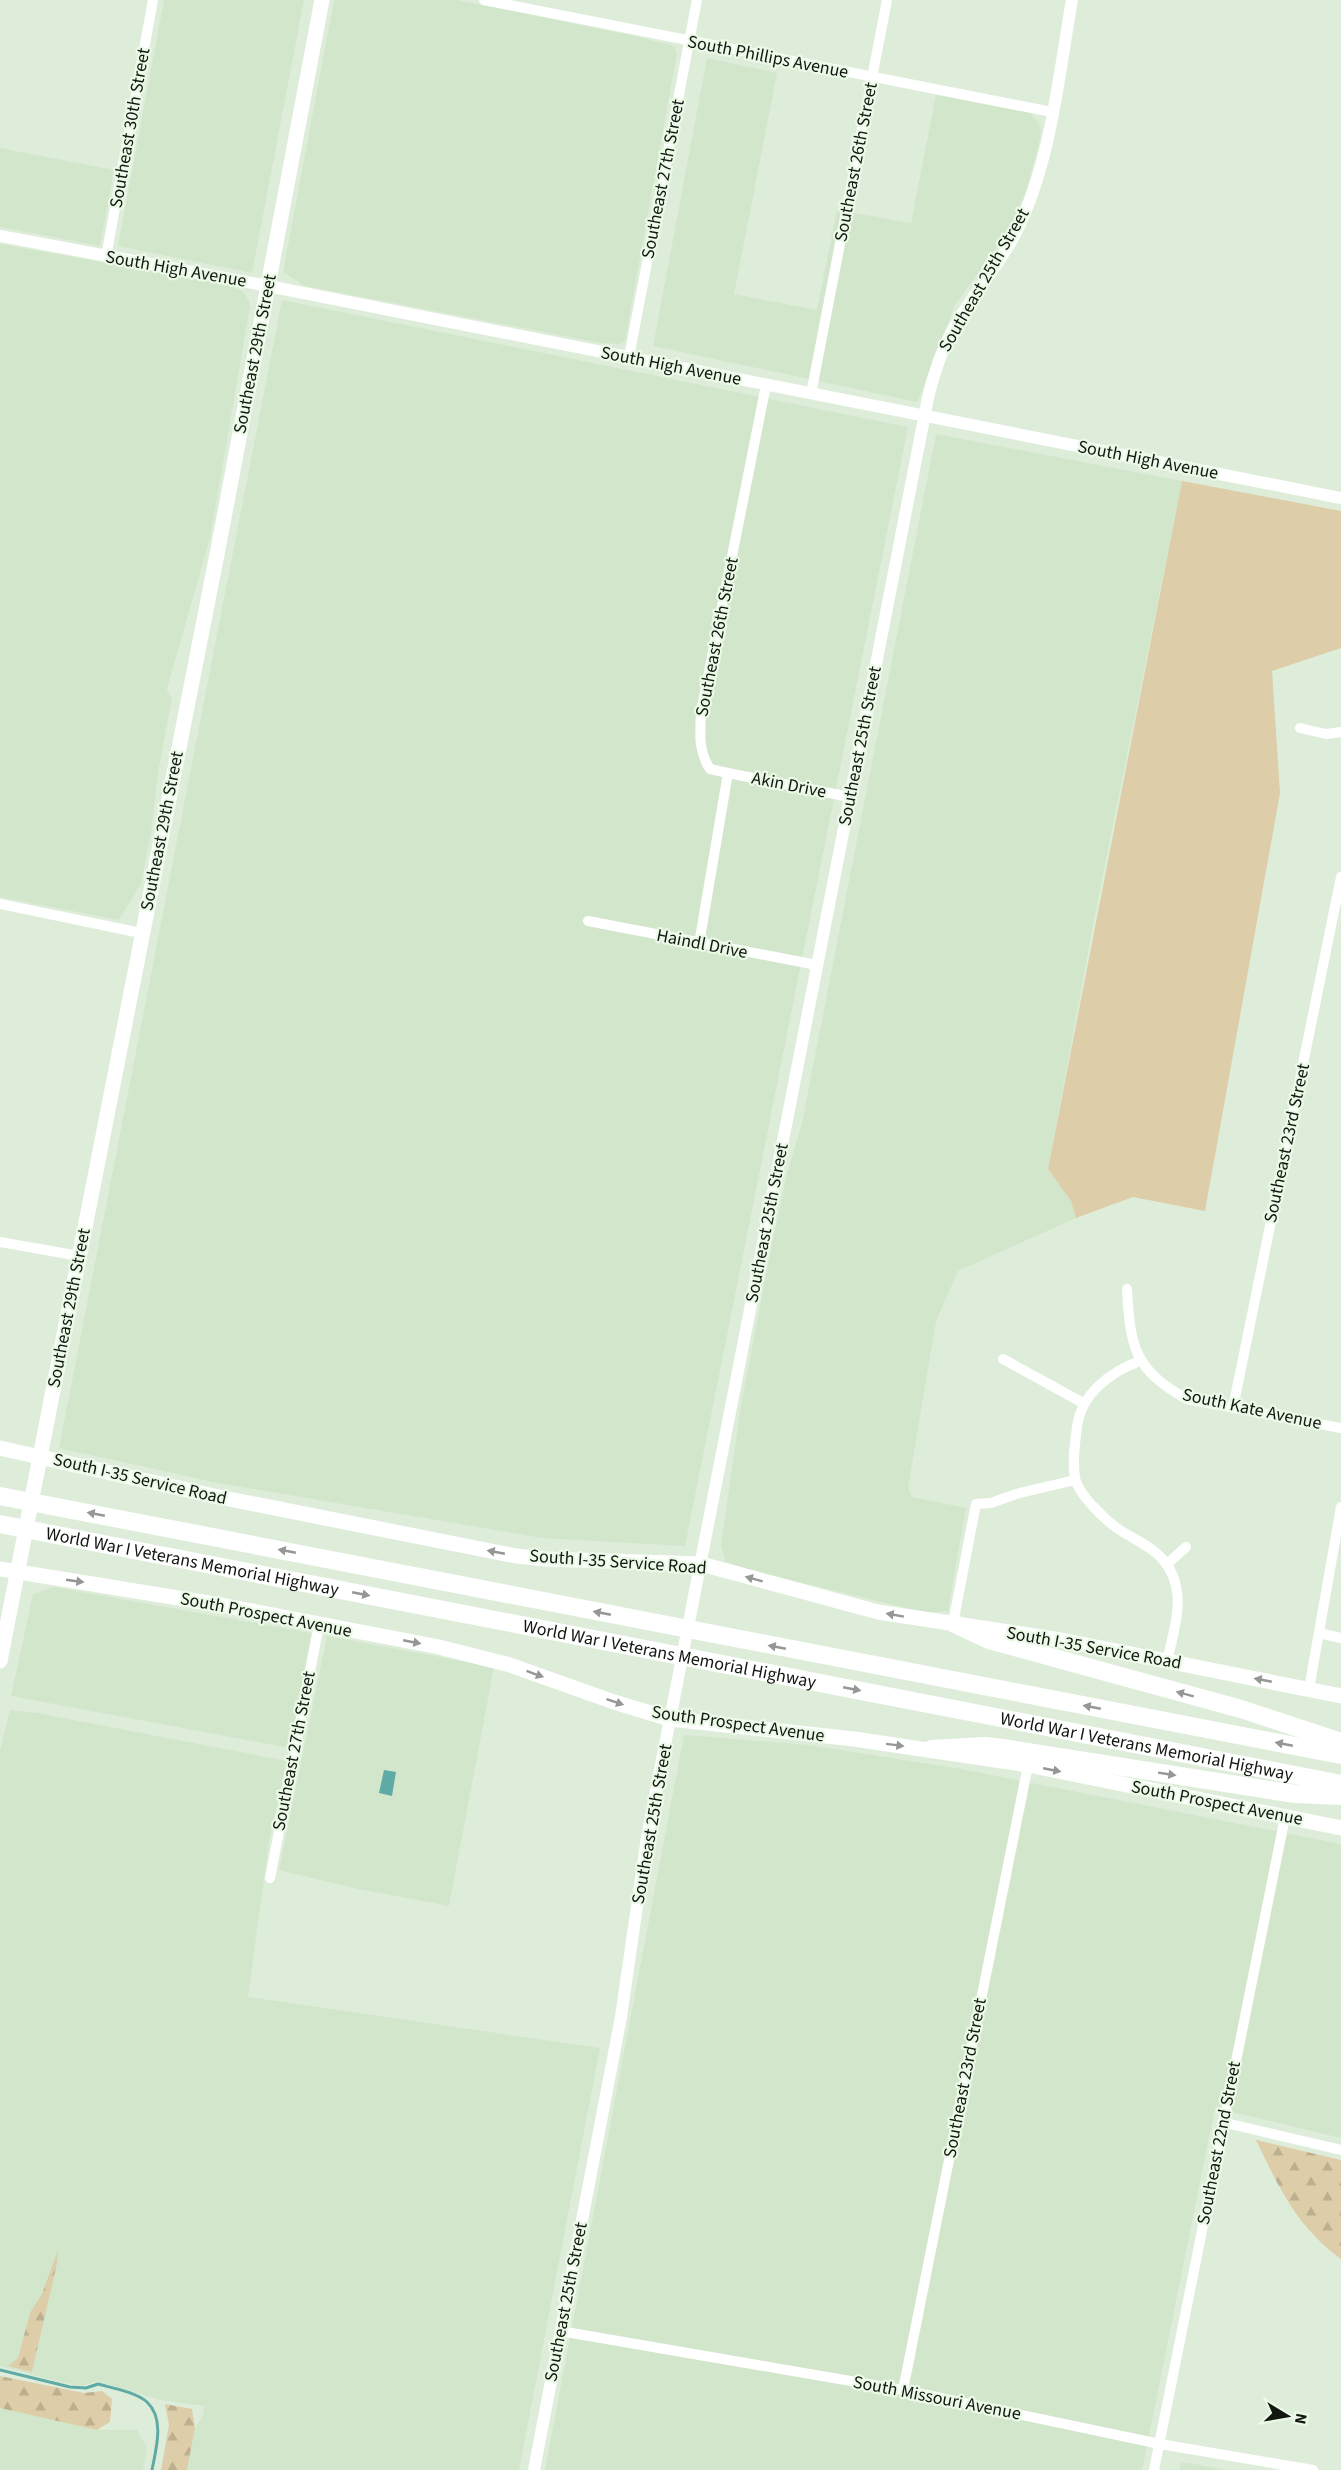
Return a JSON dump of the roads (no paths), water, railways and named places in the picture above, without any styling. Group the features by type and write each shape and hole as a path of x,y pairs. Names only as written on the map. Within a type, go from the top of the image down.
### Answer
{"highway":[{"name":"World War I Veterans Memorial Highway","path":"0,1496 1341,1755"},
{"name":"World War I Veterans Memorial Highway","path":"0,1524 1341,1784"},
{"path":"953,1623 989,1640 1241,1709 1341,1742"},
{"path":"932,1749 985,1746 1003,1748 1295,1794 1341,1796"}],"main road":[{"name":"Southeast 29th Street","path":"0,1661 322,0"},
{"name":"South I-35 Service Road","path":"0,1448 214,1496 516,1556 555,1560 701,1564 878,1612 1061,1640 1341,1696"},
{"name":"South Prospect Avenue","path":"0,1569 221,1605 480,1656 670,1719 932,1749 1028,1765 1341,1827"}],"street":[{"name":"Southeast 30th Street","path":"106,256 153,0"},
{"name":"South Phillips Avenue","path":"484,0 509,2 690,41 1052,112"},
{"name":"Southeast 27th Street","path":"628,357 697,0"},
{"name":"Southeast 26th Street","path":"811,394 887,0"},
{"name":"Southeast 25th Street","path":"534,2470 621,2017 647,1836 934,373 948,338 1001,259 1027,208 1040,169 1072,0"},
{"name":"South High Avenue","path":"0,236 267,286 1341,498"},
{"name":"Southeast 26th Street","path":"729,773 710,769 703,758 700,735 701,712 766,385"},
{"path":"1300,728 1326,734 1341,732"},
{"path":"699,944 729,773"},
{"name":"Akin Drive","path":"729,773 850,797"},
{"name":"Southeast 23rd Street","path":"1233,1408 1341,878"},
{"path":"0,904 141,933"},
{"name":"Haindl Drive","path":"588,921 817,965"},
{"path":"0,1242 79,1256"},
{"path":"1126,1289 1132,1337 1140,1361 1119,1369 1083,1403 1078,1414 1075,1480 1092,1505 1106,1519 1157,1552 1167,1564 1178,1590 1178,1610 1167,1661"},
{"path":"1003,1359 1083,1403"},
{"name":"South Kate Avenue","path":"1140,1361 1165,1387 1187,1399 1341,1428"},
{"path":"953,1623 976,1504 992,1503 1016,1494 1075,1480"},
{"path":"1309,1689 1341,1508"},
{"path":"1167,1564 1186,1547"},
{"name":"Southeast 27th Street","path":"270,1878 319,1624"},
{"path":"1319,1634 1341,1638"},
{"name":"Southeast 23rd Street","path":"903,2390 1028,1765"},
{"name":"Southeast 22nd Street","path":"1154,2470 1285,1816"},
{"path":"1222,2122 1341,2150"},
{"name":"South Missouri Avenue","path":"560,2331 903,2390 1160,2444 1312,2470"}],"water":[{"path":"384,1770 396,1772 392,1796 379,1793"}],"waterway":[{"path":"0,2370 70,2387 86,2388 98,2384 124,2391 147,2402 153,2409 158,2425 152,2470"}]}
